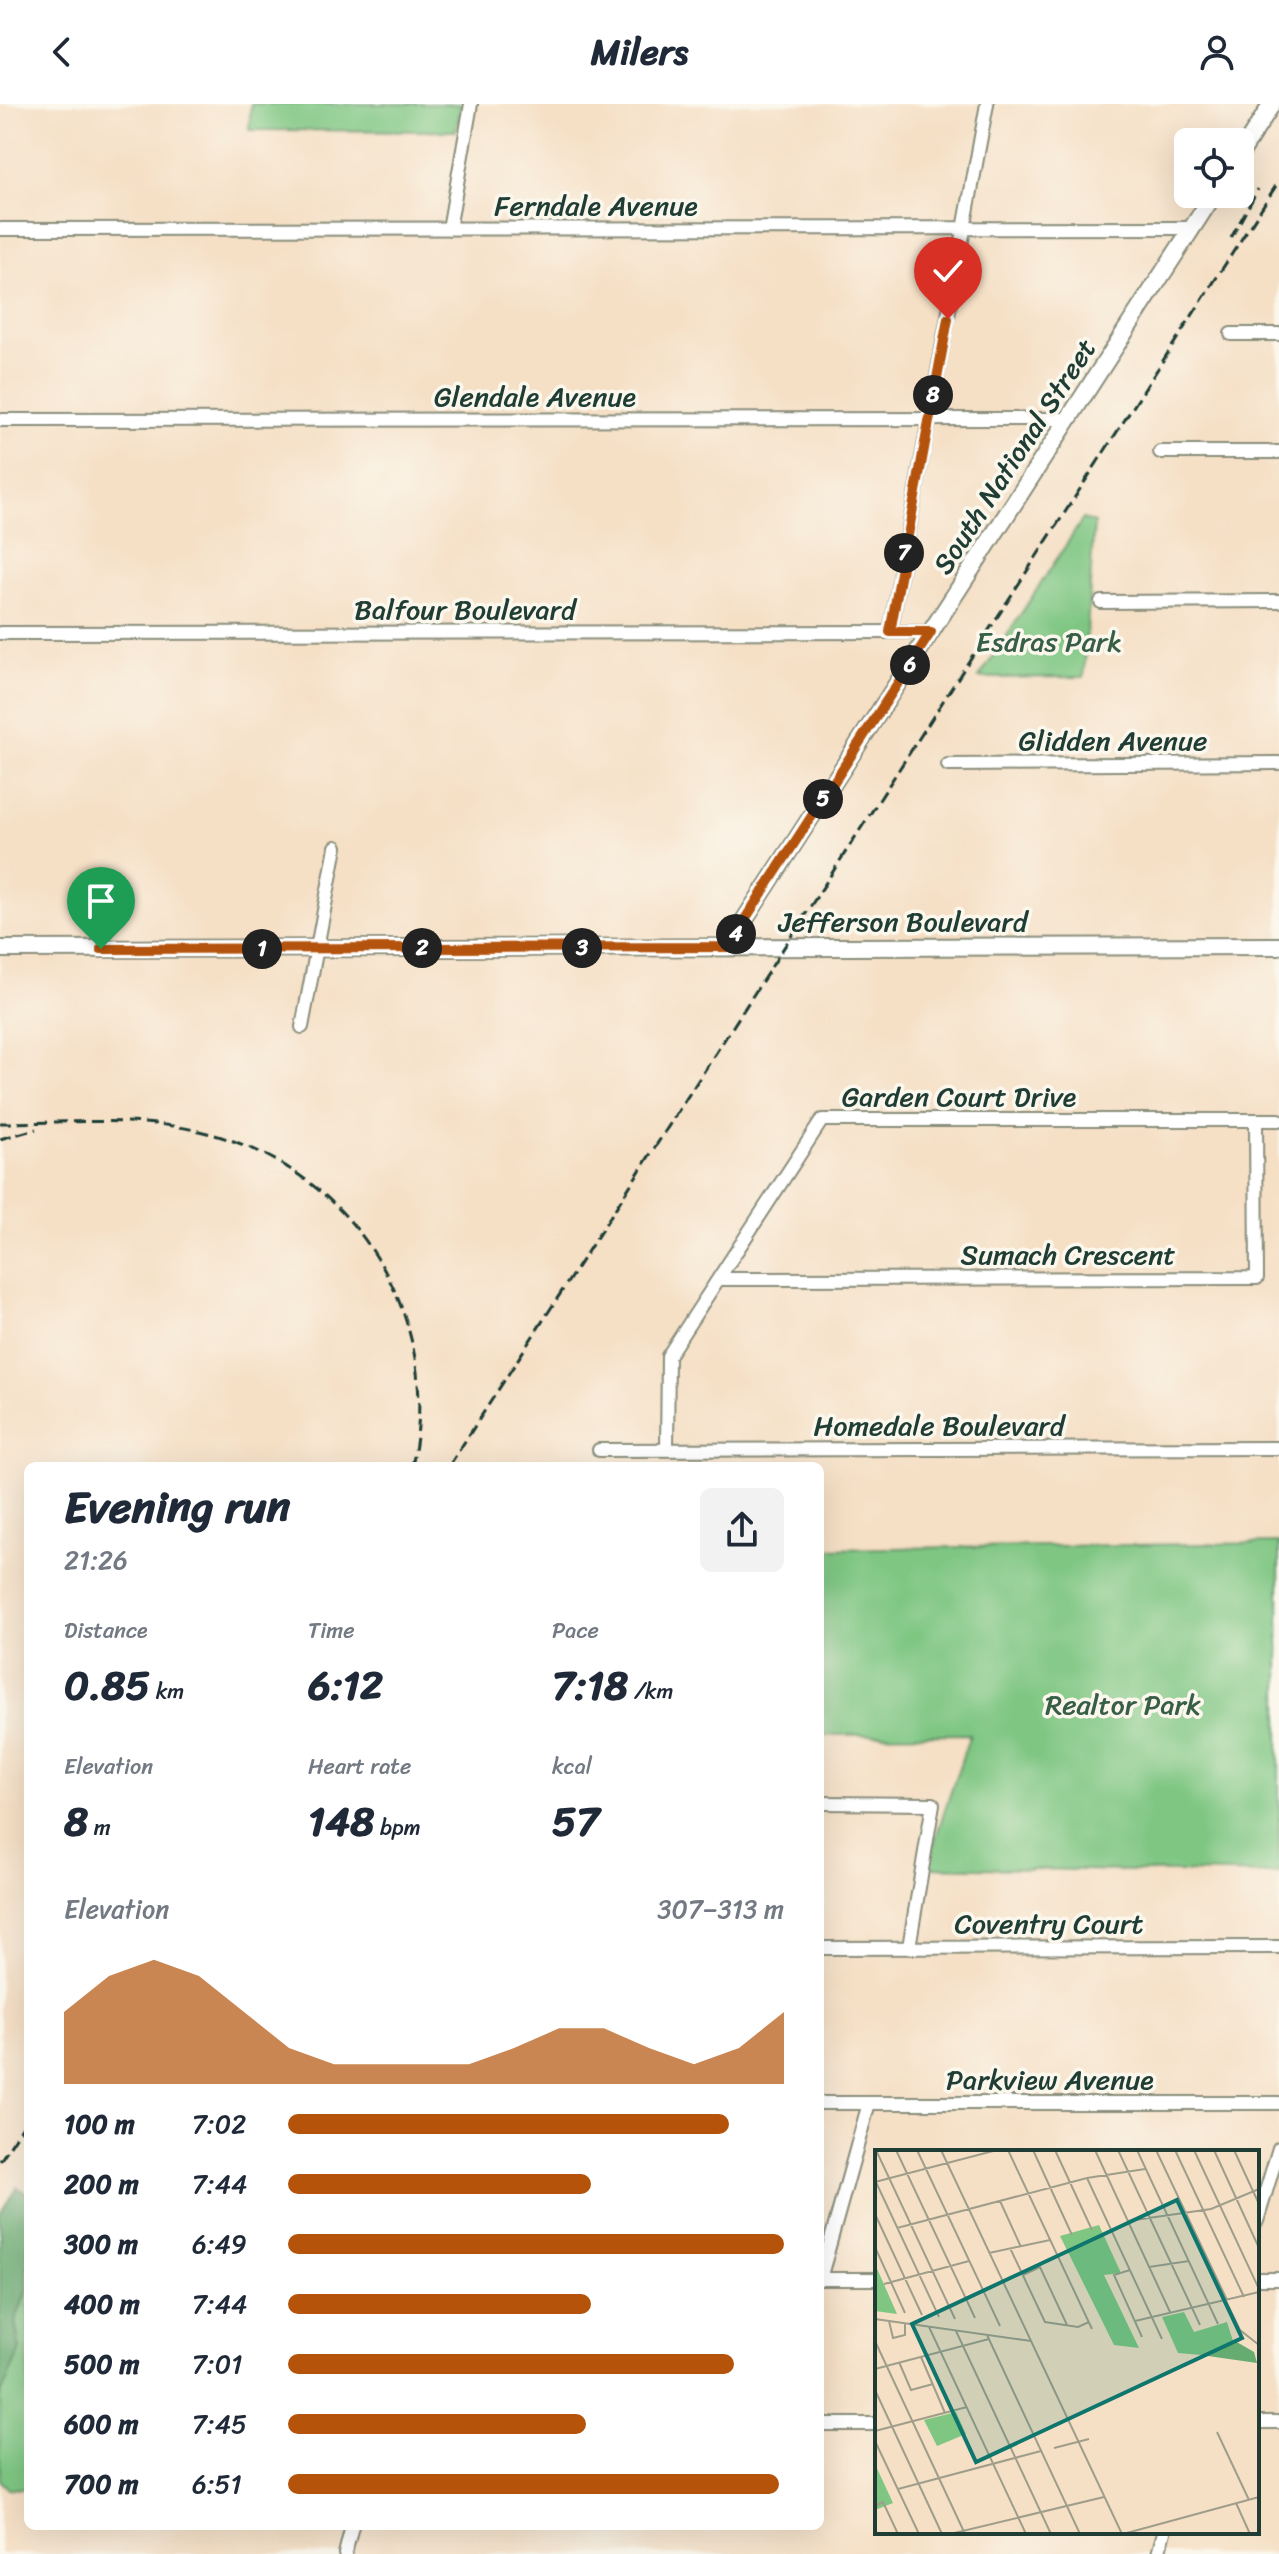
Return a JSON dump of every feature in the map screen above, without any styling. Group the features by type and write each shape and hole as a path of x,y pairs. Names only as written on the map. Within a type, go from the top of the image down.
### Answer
{"street":[{"path":"449,229 471,104"},
{"path":"890,632 987,104"},
{"path":"1254,132 1272,104"},
{"name":"South National Street","path":"727,947 1205,208"},
{"name":"Ferndale Avenue","path":"0,229 1192,228"},
{"path":"1231,334 1279,334"},
{"name":"Glendale Avenue","path":"0,420 1069,419"},
{"path":"1160,452 1279,452"},
{"path":"1101,602 1279,601"},
{"name":"Balfour Boulevard","path":"0,633 931,632"},
{"name":"Glidden Avenue","path":"948,765 1279,763"},
{"path":"302,1027 336,847"},
{"name":"Jefferson Boulevard","path":"0,949 1279,946"},
{"name":"Garden Court Drive","path":"667,1449 668,1356 822,1120 1279,1120"},
{"name":"Sumach Crescent","path":"721,1279 1257,1278 1256,1120"},
{"name":"Homedale Boulevard","path":"599,1450 1279,1448"},
{"path":"824,1803 933,1804 909,1947"},
{"name":"Coventry Court","path":"824,1948 1279,1947"},
{"name":"Parkview Avenue","path":"824,2103 1279,2103"},
{"path":"824,2265 869,2103"},
{"path":"1259,2214 1279,2148"},
{"path":"824,2279 875,2279"},
{"path":"824,2424 875,2424"},
{"path":"345,2554 351,2530"},
{"path":"1158,2554 1163,2534"}],"green space":[{"path":"251,104 461,104 456,131 249,130"},
{"name":"Esdras Park","path":"1083,519 1094,523 1084,677 979,678"},
{"name":"Realtor Park","path":"1279,1543 1279,1874 926,1867 970,1734 824,1735 824,1549"},
{"path":"17,2187 24,2191 24,2297 15,2323 20,2350 0,2397 0,2213"},
{"path":"24,2297 24,2489 8,2488 0,2480 0,2397 20,2350 15,2323"}],"railway":[{"path":"452,1462 1279,181"},
{"path":"1231,238 1258,189"},
{"path":"0,1123 100,1121 175,1126 253,1149 301,1176 342,1212 375,1254 399,1302 414,1354 419,1409 412,1462"},
{"path":"0,1139 36,1129"},
{"path":"0,2161 24,2124"}],"route":[{"path":"101,949 727,947 931,632 890,632 948,319"}]}
